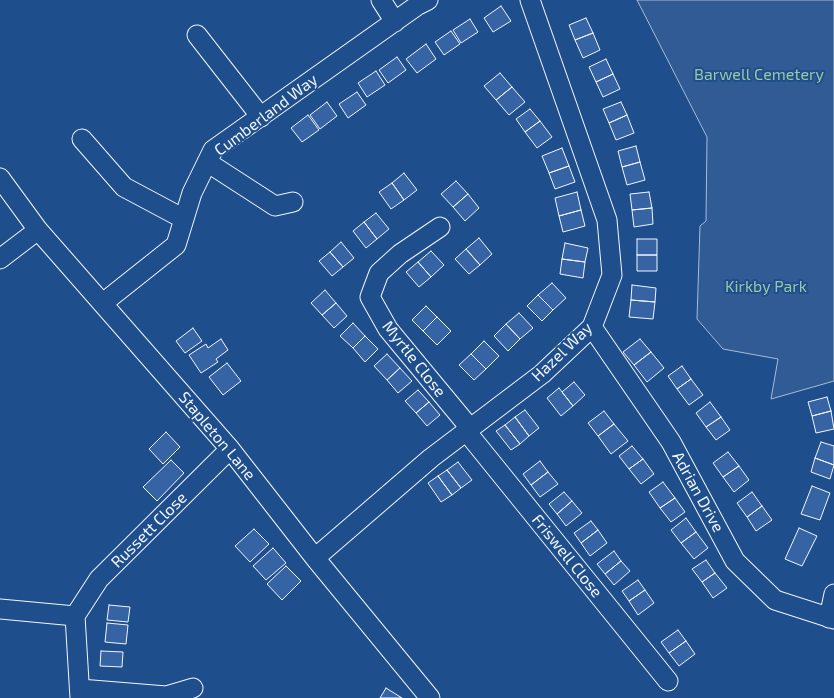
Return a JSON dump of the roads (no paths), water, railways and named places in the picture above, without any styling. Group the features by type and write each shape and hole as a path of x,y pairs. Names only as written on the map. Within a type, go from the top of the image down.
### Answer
{"street":[{"path":"381,0 395,22"},
{"name":"Cumberland Way","path":"103,304 176,245 192,193 213,150 418,5 428,0"},
{"name":"Hazel Way","path":"316,558 431,458 542,374 592,327 612,275 607,220 530,0"},
{"path":"197,35 261,117"},
{"path":"82,139 124,187 184,219"},
{"path":"207,162 276,206 293,202"},
{"name":"Stapleton Lane","path":"0,178 38,230 230,449 430,698"},
{"name":"Myrtle Close","path":"440,227 400,254 378,273 370,297 388,329 468,430"},
{"path":"0,258 38,230"},
{"name":"Adrian Drive","path":"592,327 671,442 735,560 775,600 831,618"},
{"name":"Friswell Close","path":"468,430 668,681"},
{"name":"Russett Close","path":"74,616 99,579 230,449"},
{"path":"831,618 834,594"},
{"path":"0,608 74,616 80,694 167,697 193,688"}],"park label":[{"name":"Barwell Cemetery","path":"759,75"},
{"name":"Kirkby Park","path":"766,287"}]}
